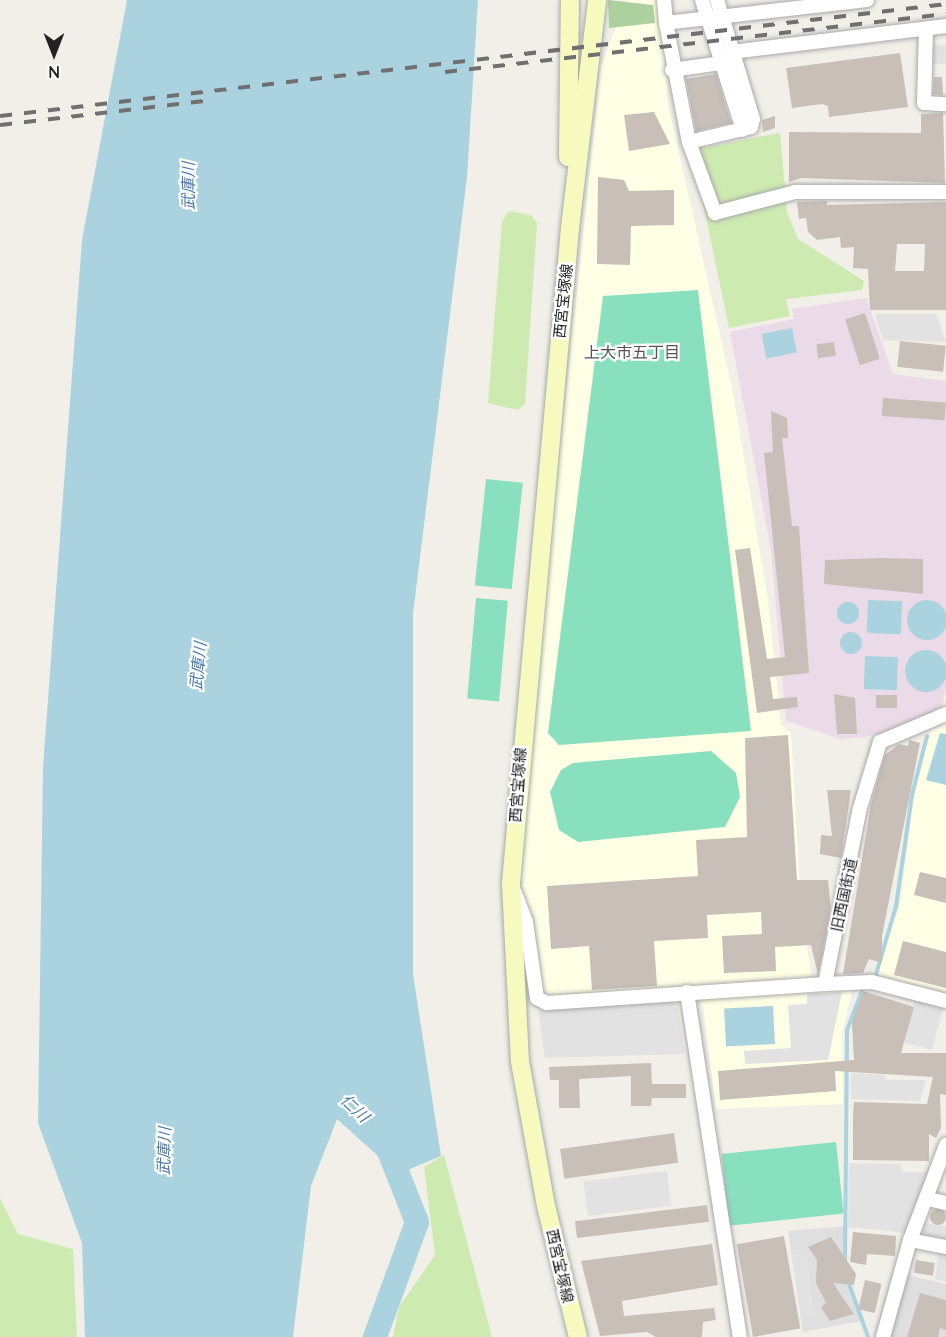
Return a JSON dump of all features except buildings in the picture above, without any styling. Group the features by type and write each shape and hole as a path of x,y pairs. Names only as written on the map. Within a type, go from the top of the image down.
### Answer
{"main road":[{"name":"西宮宝塚線","path":"570,0 570,228"},
{"name":"西宮宝塚線","path":"578,1337 546,1206 520,1062 511,883 570,228 597,0"}],"street":[{"path":"664,0 672,70 689,142 715,213 795,192 946,192"},
{"path":"702,0 743,130"},
{"path":"689,142 751,128 753,119 717,0"},
{"path":"666,23 867,0"},
{"path":"731,52 946,26"},
{"path":"926,29 924,103 946,104"},
{"path":"672,70 721,63"},
{"name":"旧西国街道","path":"825,984 860,808 879,742 946,714"},
{"path":"511,883 526,922 537,998 547,1004 687,992 872,982 946,1001"},
{"path":"687,992 740,1337"},
{"path":"883,1337 910,1240 946,1148"},
{"path":"927,1200 946,1203"},
{"path":"910,1240 946,1246"}],"shaded area":[{"path":"626,0 660,0 668,104 733,393 768,599 781,725 791,733 801,906 812,980 549,999 541,987 533,923 521,887 529,741 601,67"},
{"path":"930,45 946,45 946,64 930,64"},
{"path":"866,298 893,374 946,381 946,690 941,709 915,723 866,737 840,739 786,721 771,550 730,332 794,319 792,309"},
{"path":"875,314 936,314 946,342 883,340"},
{"path":"946,721 946,993 873,976 900,904 914,796 930,731"},
{"path":"853,988 842,1034 843,1104 716,1109 702,999"},
{"path":"842,992 828,1060 745,1064 744,1051 791,1048 788,1005 807,1004 807,994"},
{"path":"915,999 943,1006 932,1050 904,1043"},
{"path":"672,1000 677,1005 685,1054 545,1058 538,1010"},
{"path":"851,1073 885,1075 885,1080 926,1080 920,1101 851,1099"},
{"path":"849,1163 901,1164 902,1172 935,1172 909,1233 848,1227"},
{"path":"667,1171 671,1206 588,1216 584,1181"},
{"path":"923,1223 946,1226 946,1241 924,1238"},
{"path":"846,1226 845,1275 861,1321 803,1332 788,1231"},
{"path":"799,1249 806,1256 815,1317 802,1319 791,1250"},
{"path":"939,1253 946,1254 946,1282 935,1279"},
{"path":"907,1275 946,1284 946,1337 890,1337"}],"green space":[{"path":"608,0 653,5 655,23 609,28"},
{"path":"780,133 787,212 798,239 864,281 862,290 786,299 790,316 729,328 692,150"},
{"path":"509,211 531,215 537,223 525,404 518,410 488,403 502,221"},
{"path":"698,290 751,731 559,745 548,733 603,296"},
{"path":"486,479 523,483 512,589 475,585"},
{"path":"476,598 508,601 499,701 467,699"},
{"path":"711,751 736,773 740,797 725,827 578,842 559,830 550,792 561,770 573,763"},
{"path":"836,1142 844,1214 729,1226 722,1154"},
{"path":"444,1155 492,1337 393,1337 399,1307 435,1255 424,1167"},
{"path":"0,1198 18,1234 73,1249 77,1337 0,1337"}],"water":[{"name":"武庫川","path":"127,0 478,0 467,177 413,614 413,974 441,1156 398,1174 337,1119 311,1186 293,1337 85,1337 82,1243 38,1123 43,767 82,240"},
{"path":"792,328 797,353 766,358 762,334"},
{"path":"868,600 902,601 901,634 867,633"},
{"path":"927,600 935,601 941,606 946,612 946,628 941,634 935,639 927,640 919,639 913,634 908,628 907,620 908,612 913,606 919,601"},
{"path":"848,602 856,605 859,613 856,621 848,624 840,621 837,613 840,605"},
{"path":"851,632 859,635 862,643 859,651 851,654 843,651 840,643 843,635"},
{"path":"926,650 941,656 947,671 941,686 926,692 911,686 905,671 911,656"},
{"path":"865,656 898,657 897,690 864,689"},
{"path":"940,733 946,734 946,785 926,780"},
{"path":"773,1006 775,1044 726,1047 724,1009"}],"waterway":[{"path":"875,978 896,906 912,795 927,736"},
{"path":"845,1262 847,1030 863,988"},
{"name":"仁川","path":"375,1337 417,1222 386,1144"},
{"path":"848,1281 868,1337"}],"railway":[{"path":"0,116 946,4"},
{"path":"445,72 946,14"},
{"path":"0,125 213,100"}],"district":[{"name":"上大市五丁目","path":"632,352"}]}
